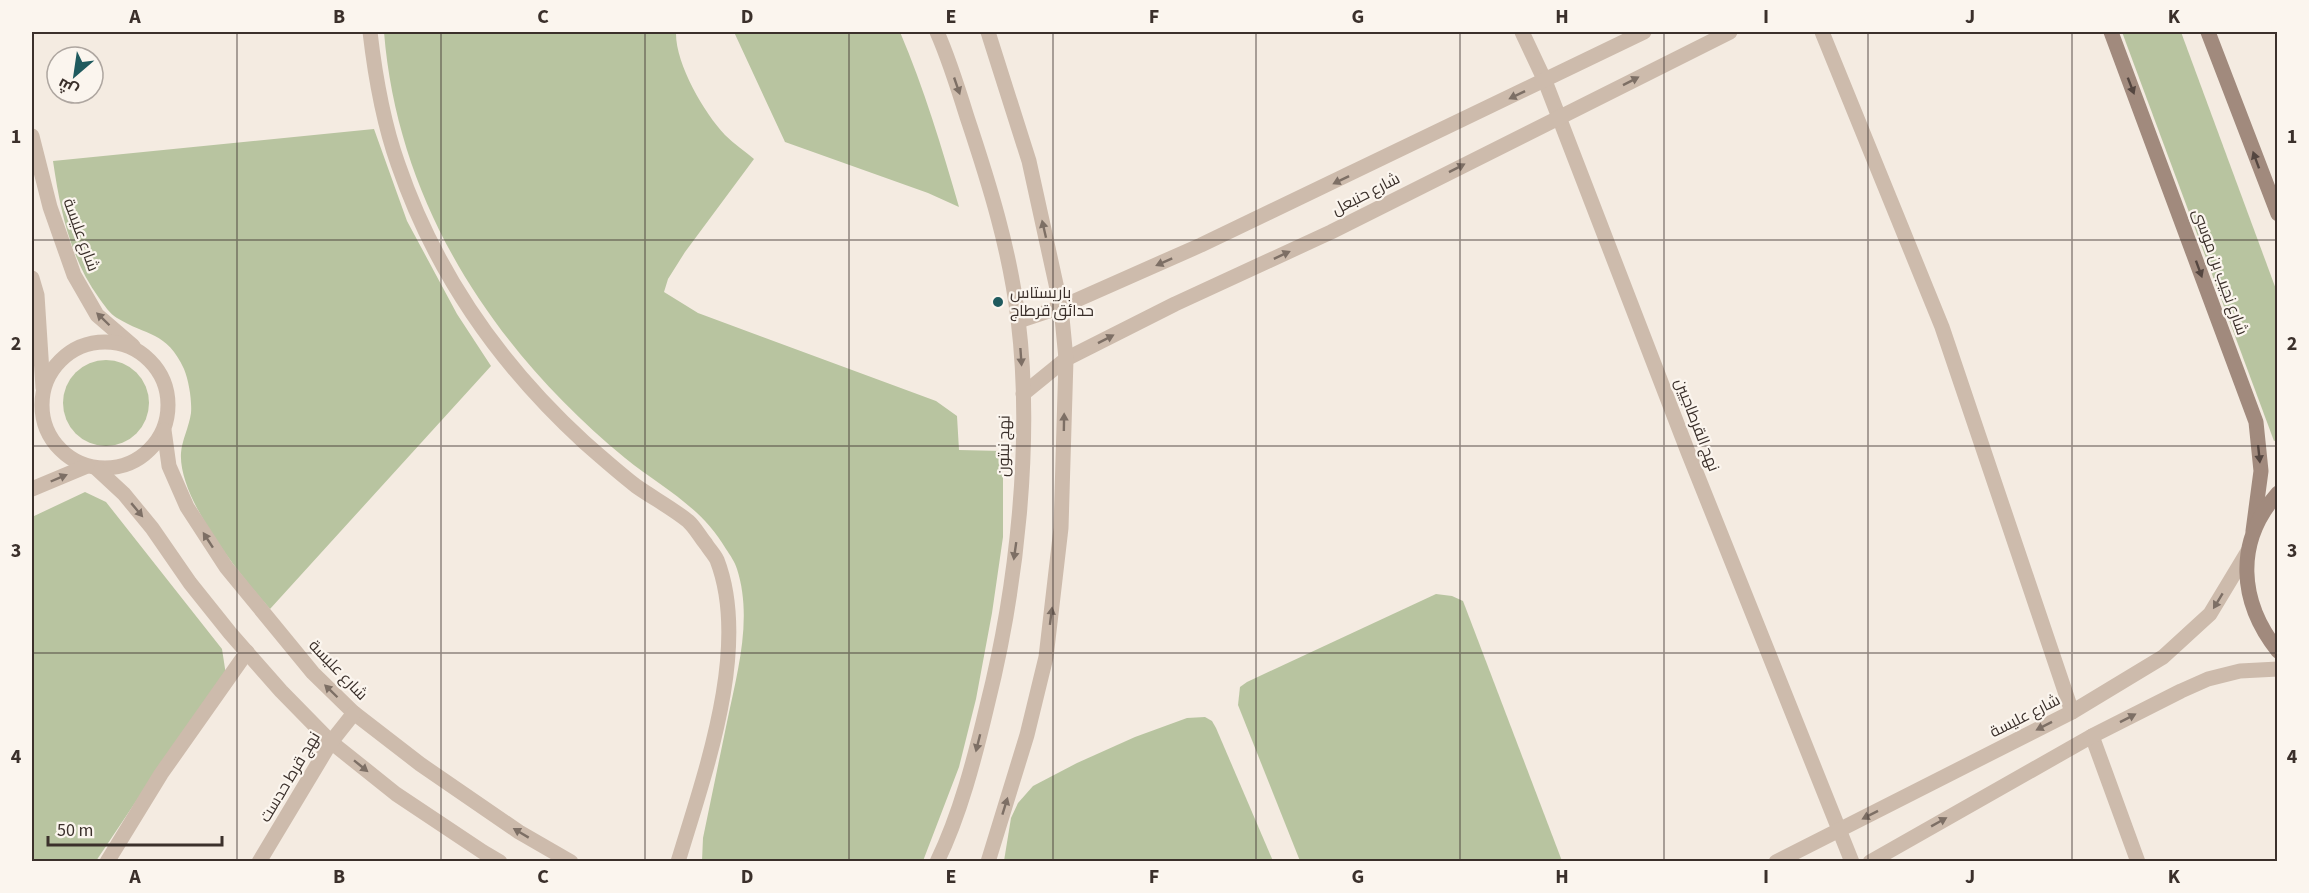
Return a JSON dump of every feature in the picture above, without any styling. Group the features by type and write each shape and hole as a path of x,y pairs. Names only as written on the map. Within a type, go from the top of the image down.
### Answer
{"main road":[{"name":"شارع نجيب بن موسى","path":"2110,32 2256,422 2261,471 2253,531"},
{"path":"2208,32 2277,214"},
{"path":"2277,493 2266,506 2253,531 2248,551 2246,578 2251,604 2261,629 2277,651"}],"street":[{"path":"370,32 385,115 397,162 421,225 460,295 508,364 531,391 584,442 637,486 690,522 716,558 728,602 730,647 705,777 678,861"},
{"name":"نهج نبتون","path":"937,32 983,165 1012,277 1019,321 1023,394 1020,512 999,661 972,768 937,861"},
{"path":"988,32 1029,161 1062,307 1066,359 1062,528 1046,657 1027,735 988,861"},
{"name":"نهج القرطاجيين","path":"1522,32 1545,81 1852,861"},
{"name":"شارع حنبعل","path":"1019,321 1062,307 1212,240 1644,32"},
{"name":"شارع حنبعل","path":"1023,394 1066,359 1175,304 1331,232 1730,32"},
{"path":"1822,32 1942,327 2072,712"},
{"name":"شارع عليسة","path":"32,136 50,207 74,275 97,315 146,358"},
{"path":"32,278 37,295 39,401 48,434 64,454 91,467 124,495 152,528 190,583 247,652 331,742 480,857 500,861"},
{"path":"32,489 91,467 123,466 146,453 164,430 168,406 162,379 146,358 124,345 98,342 74,349 54,366 39,401"},
{"name":"شارع عليسة","path":"164,430 169,466 187,507 225,567 313,674 354,714 471,799 519,832 571,861"},
{"name":"شارع عليسة","path":"1776,861 2072,712 2163,657 2210,614 2248,551"},
{"path":"107,861 202,712 247,652"},
{"path":"1870,861 2092,736 2208,679 2240,670 2277,669"},
{"name":"نهج قرط حدست","path":"260,861 331,742 354,714"},
{"path":"2092,736 2138,861"}],"green space":[{"path":"384,32 676,32 680,58 700,101 725,135 754,159 685,252 668,279 664,292 698,313 936,401 957,416 959,450 1003,451 1003,537 976,699 959,767 923,861 702,861 703,838 742,646 744,607 736,566 705,521 693,509 625,458 578,416 534,370 495,321 461,269 432,214 409,156 393,96"},
{"path":"734,32 900,32 925,96 959,207 928,193 785,142"},
{"path":"2122,32 2181,32 2277,292 2277,440 2274,441"},
{"path":"374,129 407,221 457,314 491,366 270,609 213,536 189,492 183,472 181,453 191,408 189,385 184,369 163,341 112,314 89,283 68,232 53,161"},
{"path":"106,360 122,364 136,373 145,387 149,403 145,419 136,433 122,442 106,446 90,442 76,433 67,419 63,403 67,387 76,373 90,364"},
{"path":"85,492 106,502 222,649 226,675 155,773 96,861 32,861 32,517"},
{"path":"1436,594 1452,596 1463,601 1562,861 1300,861 1238,705 1240,687"},
{"path":"1205,717 1212,721 1216,728 1273,861 1004,861 1011,818 1018,803 1033,786 1135,737 1187,718"}],"place":[{"name":"باريستاس حدائق قرطاج","path":"998,302"}]}
